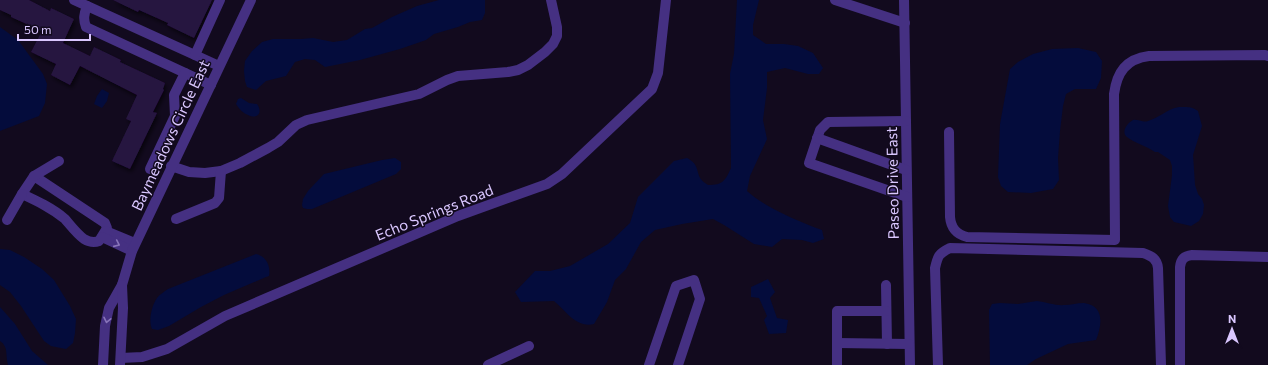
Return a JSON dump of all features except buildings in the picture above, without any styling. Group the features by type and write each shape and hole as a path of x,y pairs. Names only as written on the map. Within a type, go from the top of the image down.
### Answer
{"street":[{"path":"74,0 219,66"},
{"path":"195,55 220,0"},
{"name":"Baymeadows Circle East","path":"103,365 105,326 110,308 122,285 134,247 251,0"},
{"path":"172,166 189,172 221,172 278,142 296,125 307,120 419,94 458,76 518,70 540,57 553,44 557,36 557,28 551,0"},
{"name":"Echo Springs Road","path":"120,361 142,357 167,348 225,316 458,216 547,184 562,174 652,89 658,73 666,0"},
{"path":"835,0 905,23"},
{"name":"Paseo Drive East","path":"904,0 906,197 910,365"},
{"path":"87,6 84,14 86,27 211,85"},
{"path":"949,132 950,217 951,224 960,235 966,237 1115,240 1114,94 1116,82 1120,72 1133,61 1141,57 1149,56 1268,56"},
{"path":"150,169 175,116 174,95 185,73"},
{"path":"906,122 828,122 820,130 809,163 906,197"},
{"path":"817,138 906,170"},
{"path":"7,220 34,176 59,161"},
{"path":"176,219 215,203 219,198 221,172"},
{"path":"22,194 53,210 84,239 89,242 100,241 107,228 101,219 34,176"},
{"path":"104,234 134,247"},
{"path":"938,365 936,268 938,257 941,252 950,248 1143,253 1150,256 1157,263 1158,268 1161,365"},
{"path":"1180,365 1180,267 1181,261 1184,257 1192,255 1268,257"},
{"path":"648,365 676,286 694,280 700,299 678,365"},
{"name":"Baymeadows Circle East","path":"120,361 123,308 122,285"},
{"path":"886,285 887,344"},
{"path":"837,365 837,311 886,311"},
{"path":"837,343 909,344"},
{"path":"491,365 528,346"}],"shaded area":[{"path":"439,0 485,0 485,13 482,20 470,22 434,34 426,40 400,49 360,60 325,67 315,60 305,59 295,62 286,76 266,81 256,90 247,87 244,71 245,61 252,51 262,42 273,39 313,38 333,42 347,40 365,29 372,28 417,6"},
{"path":"737,0 759,0 753,25 753,35 766,44 798,46 813,53 823,68 819,74 808,74 785,68 767,72 767,88 763,120 767,139 750,176 747,191 763,203 822,230 824,239 813,243 802,240 782,239 772,247 754,244 713,219 682,224 655,230 641,242 626,269 615,280 607,302 594,324 582,324 572,318 554,301 521,302 515,292 535,271 550,271 570,266 608,244 630,223 638,197 674,161 687,158 691,160 696,166 700,178 708,185 720,183 725,179 731,168 730,74 734,54"},
{"path":"0,27 18,40 43,74 47,84 45,103 39,116 0,131"},
{"path":"1078,48 1096,52 1102,61 1101,78 1096,89 1075,89 1066,94 1060,131 1058,158 1059,180 1053,189 1031,193 1008,192 1001,186 998,177 1000,124 1010,69 1018,62 1033,54 1052,49"},
{"path":"102,89 109,93 107,101 102,108 94,104"},
{"path":"241,98 249,103 257,104 260,110 257,116 254,117 241,111 236,104 238,99"},
{"path":"1179,107 1196,109 1198,111 1202,126 1193,155 1195,185 1204,205 1203,214 1199,221 1191,226 1174,222 1170,217 1168,206 1172,166 1170,160 1125,135 1127,125 1133,120 1144,122 1148,121"},
{"path":"395,158 401,162 401,169 396,174 312,209 303,208 303,199 308,191 324,174"},
{"path":"0,249 10,250 24,257 42,269 54,280 76,319 73,343 66,349 51,346 44,341 10,292 0,285"},
{"path":"256,254 263,257 267,262 269,276 224,295 169,326 158,330 152,329 150,321 152,309 157,298 162,293 168,289"},
{"path":"768,279 775,292 770,298 777,318 788,320 786,333 769,334 764,320 767,316 759,298 751,297 751,287"},
{"path":"1037,301 1062,305 1084,303 1096,308 1100,317 1100,328 1096,340 1068,344 1036,359 1027,365 990,365 989,310 992,304 1018,304"},
{"path":"0,307 15,324 32,351 48,365 8,365 5,346 0,341"}]}
